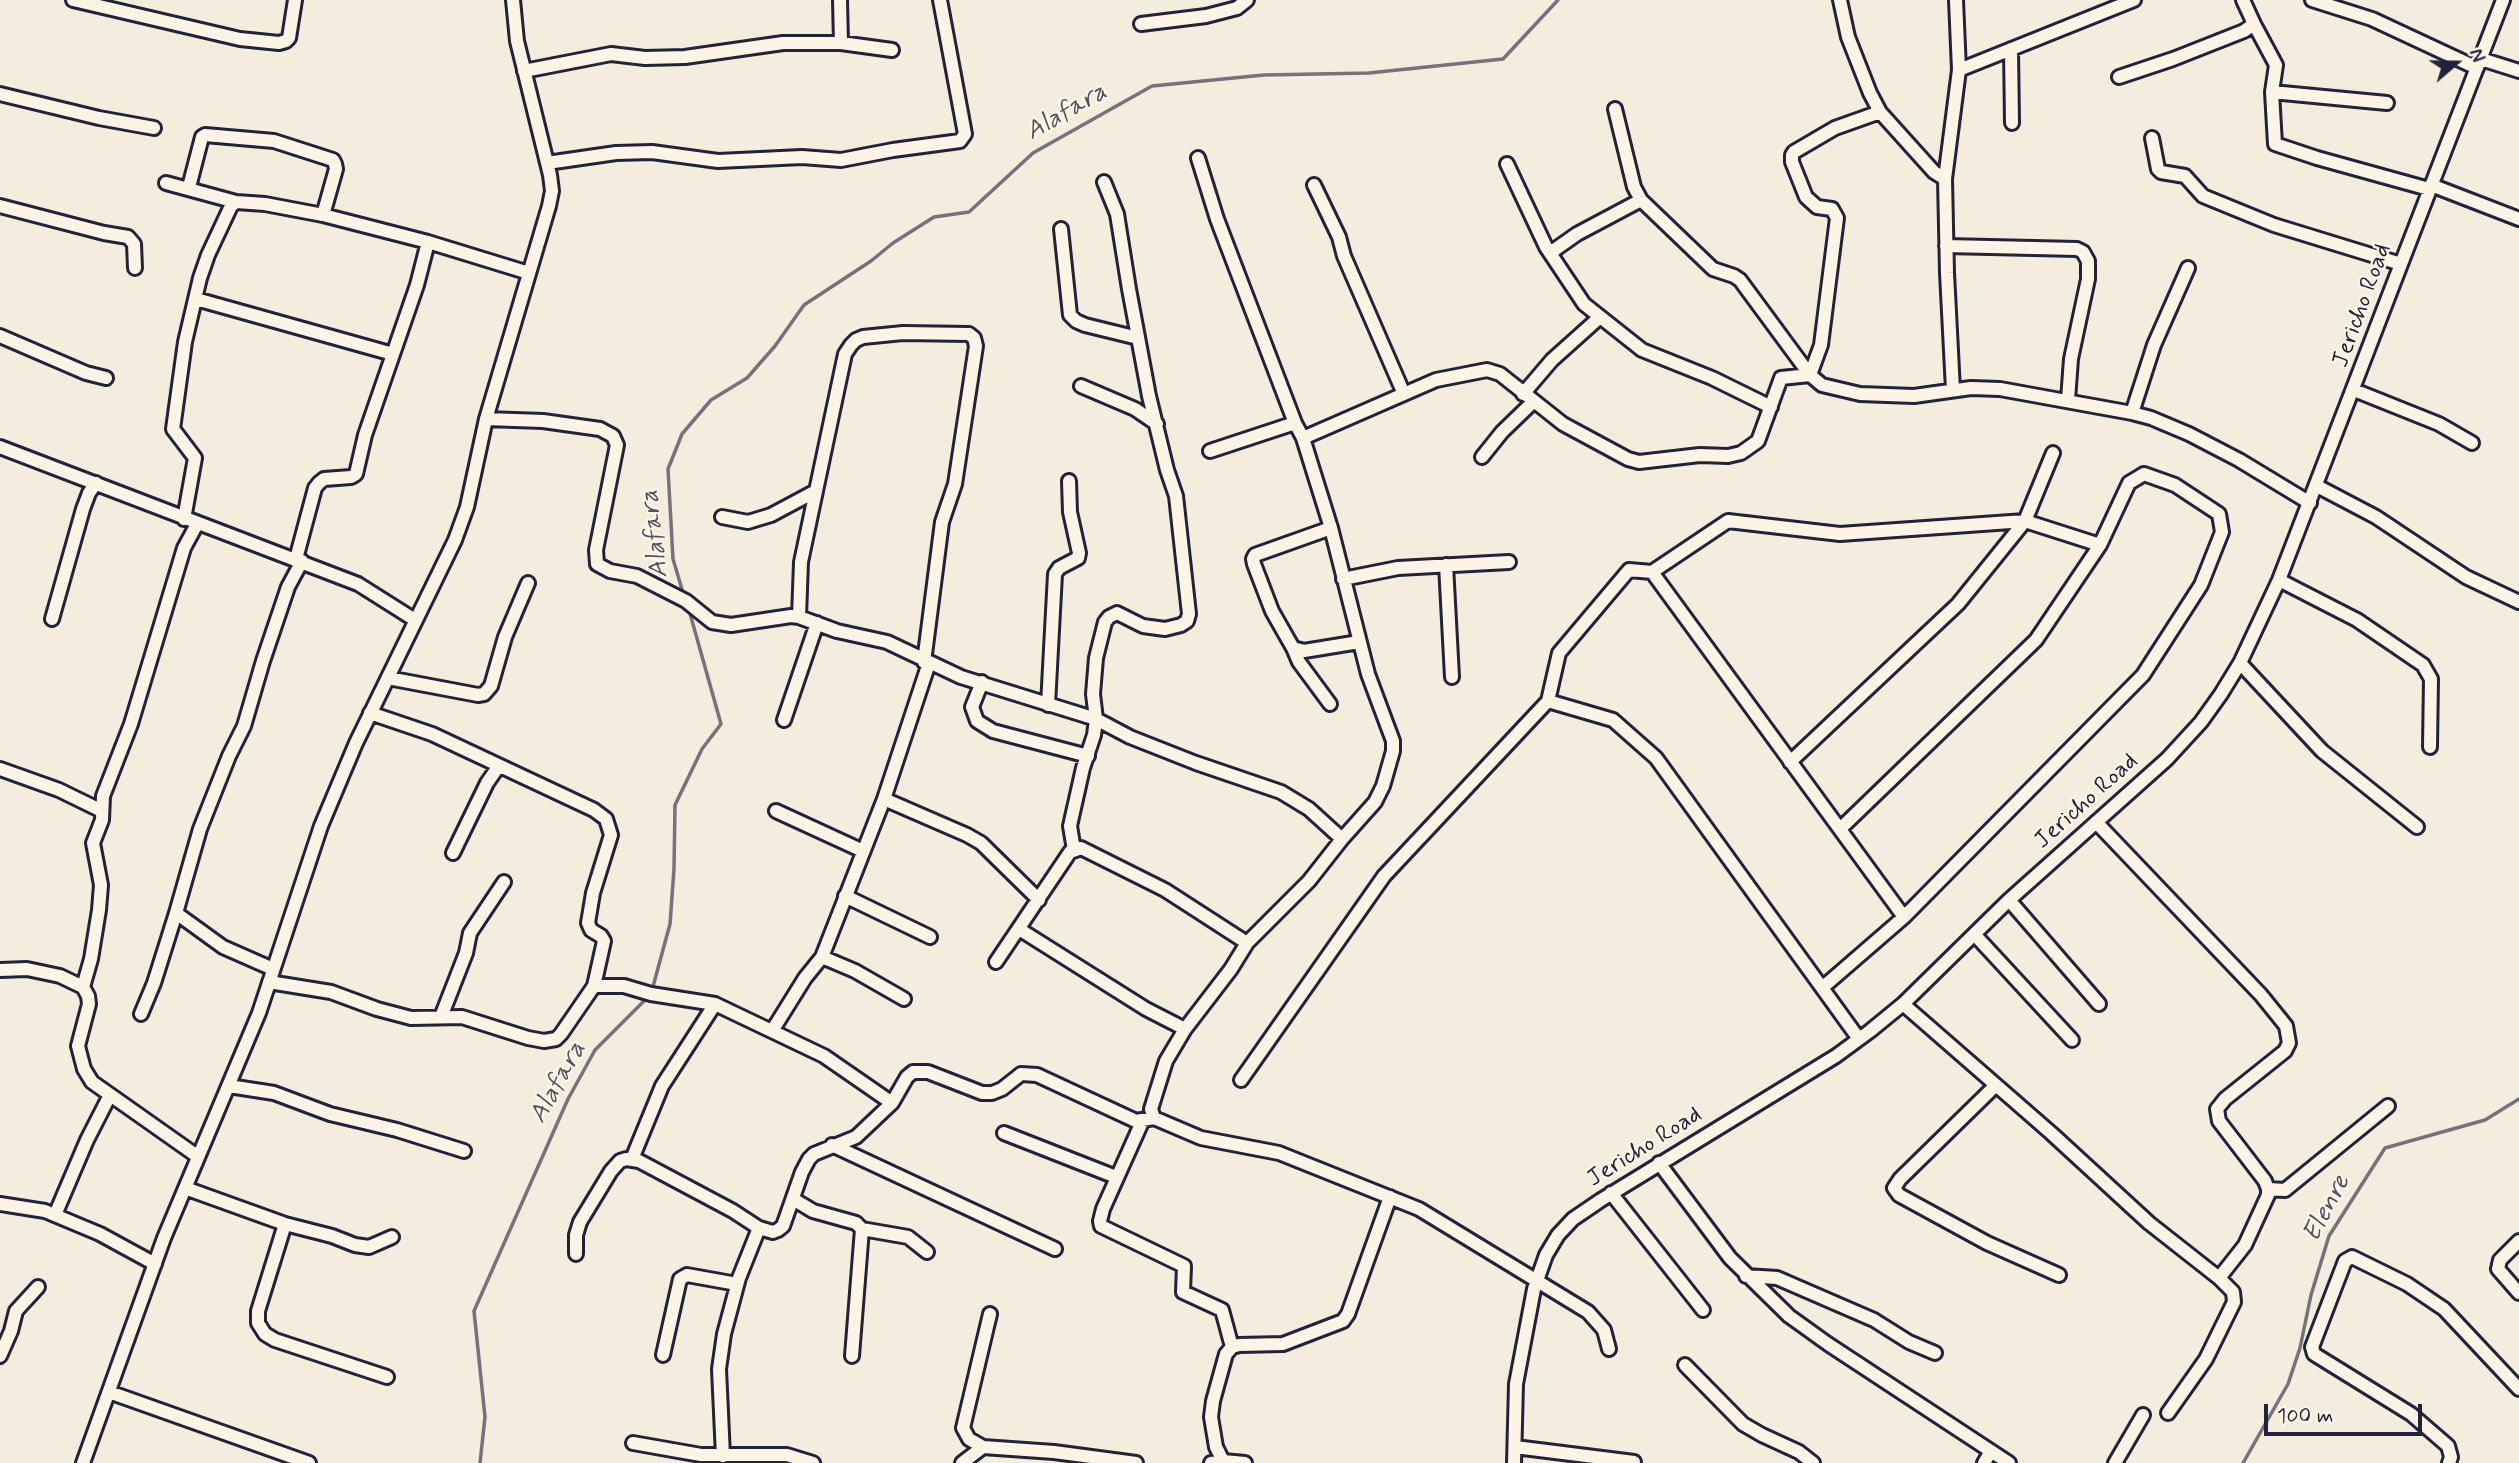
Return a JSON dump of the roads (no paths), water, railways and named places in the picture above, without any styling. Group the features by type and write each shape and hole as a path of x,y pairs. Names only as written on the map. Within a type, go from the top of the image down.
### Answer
{"street":[{"path":"73,0 240,39 279,43 289,38 295,0"},
{"path":"83,1463 184,1188 259,1013 321,826 370,713 455,540 467,508 486,419 550,206 552,191 517,41 513,0"},
{"path":"840,0 841,43"},
{"path":"547,163 616,153 652,152 718,161 802,158 841,160 893,149 960,141 965,134 940,0"},
{"path":"1141,24 1206,16 1237,8 1247,0"},
{"path":"1840,0 1847,37 1880,112 1934,172 1945,179"},
{"path":"1953,390 1945,179 1959,70 1956,0"},
{"path":"1959,70 2134,0"},
{"path":"2243,0 2276,65 2272,92 2273,139 2278,146 2430,187 2519,219"},
{"path":"2312,0 2372,19 2479,63 2519,71"},
{"name":"Jericho Road","path":"1514,1463 1516,1384 1536,1280 1545,1255 1558,1235 1573,1219 1611,1193 1836,1056 1903,1004 2009,900 2167,759 2201,722 2240,663 2279,580 2503,0"},
{"path":"2119,77 2231,37 2254,24"},
{"path":"524,71 611,54 645,58 685,57 783,43 841,43 892,50"},
{"path":"2011,49 2011,123"},
{"path":"2272,92 2387,103"},
{"path":"0,94 154,128"},
{"path":"1615,109 1634,187 1641,200 1713,269 1734,276 1740,281 1810,375 1822,385 1860,394 1914,396 1953,390 2000,389 2132,413 2189,434 2239,460 2310,503"},
{"path":"1810,375 1821,345 1836,218 1832,209 1817,207 1806,197 1792,162 1792,155 1835,128 1880,112"},
{"path":"189,187 202,137 205,135 274,141 332,160 335,164 336,169 323,215"},
{"path":"2152,138 2158,169 2161,172 2185,176 2203,196 2274,225 2401,264"},
{"path":"1198,158 1217,219 1303,438 1331,528 1368,674 1390,730 1393,751 1383,786 1375,802 1309,881 1247,943 1231,970 1185,1029 1166,1061 1148,1120 1116,1177 1103,1209 1101,1226 1184,1266 1183,1292 1222,1310 1233,1347"},
{"path":"1507,164 1550,253 1584,304 1642,350 1712,378 1771,407"},
{"path":"1074,850 1070,826 1094,735 1096,719 1093,694 1102,628 1109,617 1121,614 1143,626 1165,629 1181,625 1189,614 1176,496 1149,397 1117,214 1104,182"},
{"path":"166,183 189,187 236,202 265,204 323,215 428,242 530,274"},
{"path":"1314,185 1339,237 1344,256 1404,394"},
{"path":"1550,253 1577,234 1641,200"},
{"path":"184,519 195,458 173,429 185,342 208,255 231,206 236,202"},
{"path":"0,206 128,237 134,244 135,268"},
{"path":"1061,229 1070,315 1085,325 1138,338"},
{"path":"141,1014 154,983 200,829 244,726 262,661 299,560 315,488 318,482 324,479 351,477 356,474 365,435 417,285 428,242"},
{"path":"1946,246 2077,248 2083,251 2088,261 2088,279 2071,359 2068,400"},
{"path":"2132,413 2154,345 2188,268"},
{"path":"196,299 393,354"},
{"path":"1482,457 1528,398 1552,360 1600,317"},
{"path":"772,1031 805,978 822,957 884,799 926,663 942,522 955,484 976,346 969,334 903,333 856,340 845,354 801,562 799,617"},
{"path":"0,336 86,373 106,378"},
{"path":"1303,438 1436,380 1487,370 1500,374 1563,424 1628,459 1639,462 1741,453 1758,441 1781,378 1810,375"},
{"path":"1082,386 1135,409 1157,424"},
{"path":"2354,390 2439,424 2472,443"},
{"path":"486,419 543,421 600,429 613,436 617,445 596,550 597,564 637,576 686,601 712,622 731,625 791,616 837,631 887,642 926,663 961,677 1096,719 1152,746 1282,792 1309,809 1342,839"},
{"path":"1210,451 1295,423"},
{"path":"0,447 358,584 415,620"},
{"path":"1790,762 1958,604 2025,521 2053,453"},
{"path":"1822,988 1904,916 2143,675 2201,585 2222,532 2219,514 2175,485 2144,474 2129,483 2100,545 2036,640 1840,829"},
{"path":"1048,705 1055,574 1059,568 1078,558 1079,554 1070,512 1069,481"},
{"path":"52,619 83,509 96,483"},
{"path":"2317,485 2376,517 2466,577 2519,602"},
{"path":"722,517 748,522 771,515 816,491"},
{"path":"1241,1080 1384,876 1548,701 1559,653 1629,570 1652,572 1728,521 1840,534 2025,521 2100,545"},
{"path":"83,988 100,909 101,885 93,843 102,820 103,796 131,724 184,548 197,524"},
{"path":"1330,705 1300,662 1272,611 1253,559 1255,555 1331,528"},
{"path":"1343,579 1398,568 1508,562"},
{"path":"1446,565 1452,677"},
{"path":"1652,572 1904,916"},
{"path":"2279,580 2357,620 2423,664 2431,679 2430,747"},
{"path":"388,678 484,694 491,686 505,637 528,583"},
{"path":"784,720 817,623"},
{"path":"1293,648 1304,651 1359,642"},
{"path":"2240,663 2322,751 2417,827"},
{"path":"982,682 972,707 977,721 993,731 1088,756"},
{"path":"1548,701 1614,720 1656,758 1859,1039"},
{"path":"269,982 331,992 411,1018 462,1017 528,1038 551,1041 561,1034 594,986 604,941 589,927 589,913 611,835 606,819 594,810 432,734 370,713"},
{"path":"453,853 487,783 498,767"},
{"path":"0,769 59,790 102,811"},
{"path":"0,777 0,783"},
{"path":"884,799 981,843 1039,900"},
{"path":"776,811 863,851"},
{"path":"2096,822 2261,995 2286,1026 2289,1043 2284,1051 2225,1099 2217,1109 2219,1121 2265,1181 2268,1189 2268,1195 2245,1245 2219,1278"},
{"path":"996,962 1070,852 1081,848 1165,890 1247,943"},
{"path":"441,1017 466,953 470,933 504,882"},
{"path":"845,897 930,937"},
{"path":"2009,900 2099,1004"},
{"path":"176,913 223,947 273,969"},
{"path":"1019,929 1146,1009 1185,1029"},
{"path":"1975,935 2072,1040"},
{"path":"822,957 855,971 904,999"},
{"path":"0,970 27,969 60,976 83,988 89,1000 78,1046 79,1058 92,1082 197,1156"},
{"path":"594,986 624,986 651,994 715,1004 824,1056 892,1104"},
{"path":"632,1159 662,1086 715,1004"},
{"path":"1903,1004 1996,1084 2148,1223 2233,1292 2234,1302 2206,1359 2168,1413"},
{"path":"576,1254 576,1235 580,1222 620,1161 632,1159 733,1211 759,1228 773,1232 783,1226 809,1159 832,1145 856,1137 892,1104 907,1077 914,1072 928,1072 982,1093 1002,1089 1021,1074 1029,1073 1136,1121 1148,1120 1201,1138 1279,1153 1419,1209 1588,1312 1604,1330 1609,1349"},
{"path":"1996,1084 1900,1179 1895,1191 1987,1243 2059,1275"},
{"path":"229,1086 274,1093 330,1114 464,1151"},
{"path":"55,1215 87,1140 110,1095"},
{"path":"2268,1189 2285,1190 2388,1106"},
{"path":"1004,1133 1116,1177"},
{"path":"832,1145 1055,1249"},
{"path":"1659,1163 1730,1258 1789,1316 2009,1463"},
{"path":"184,1188 285,1224 364,1247 392,1237"},
{"path":"1611,1193 1703,1310"},
{"path":"1245,1463 1217,1462 1211,1417 1226,1354 1239,1345 1283,1344 1343,1321 1348,1314 1390,1197"},
{"path":"793,1199 813,1211 856,1223 862,1229 908,1237 927,1252"},
{"path":"0,1204 24,1206 55,1215 100,1234 155,1264"},
{"path":"285,1224 258,1311 258,1323 265,1334 275,1340 387,1377"},
{"path":"723,1456 719,1369 724,1334 737,1284 759,1228"},
{"path":"852,1356 862,1229"},
{"path":"2519,1241 2500,1260 2498,1269 2519,1293"},
{"path":"2449,1463 2451,1457 2448,1446 2411,1414 2314,1354 2312,1347 2346,1261 2352,1257 2407,1284 2444,1309 2519,1389"},
{"path":"663,1354 680,1279 687,1275 737,1284"},
{"path":"1746,1276 1777,1278 1874,1320 1909,1342 1935,1353"},
{"path":"0,1356 16,1311 38,1287"},
{"path":"990,1314 963,1428 969,1439 983,1447 1025,1457 1054,1452 1136,1463"},
{"path":"1685,1364 1743,1423 1762,1436 1799,1452 1814,1463"},
{"path":"108,1392 309,1463"},
{"path":"2115,1463 2143,1415"},
{"path":"633,1443 702,1455 776,1454 813,1463"},
{"path":"962,1463 983,1447"},
{"path":"1515,1447 1634,1462"},
{"path":"1984,1463 1992,1451"}],"waterway":[{"name":"Alafara","path":"684,596 673,559 668,469 682,434 711,400 747,378 775,346 804,305 871,261 893,243 934,217 969,212 1033,153 1152,86 1264,75 1369,73 1503,59 1558,0"},
{"name":"Alafara","path":"480,1463 485,1417 474,1311 568,1099 595,1050 651,994 670,924 675,805 702,749 721,724 689,610"},
{"name":"Elenre","path":"2243,1463 2288,1384 2329,1236 2385,1148 2485,1120 2519,1099"}]}
